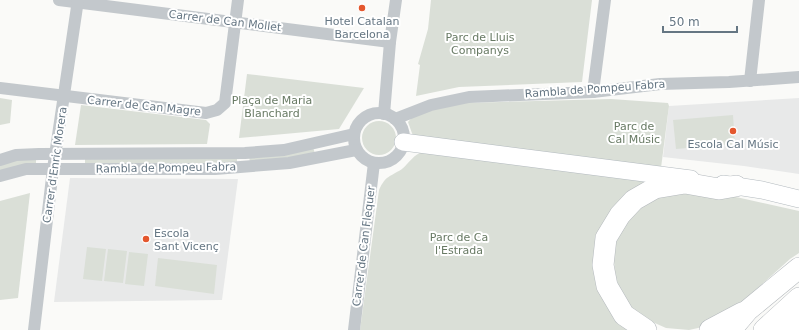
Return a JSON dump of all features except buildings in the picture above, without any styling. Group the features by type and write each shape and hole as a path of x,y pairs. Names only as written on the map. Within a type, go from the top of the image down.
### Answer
{"highway":[{"path":"646,330 624,315 607,286 603,265 606,238 620,215 634,200 655,188 685,183 719,189 736,186"},
{"path":"731,330 748,310 799,268"},
{"path":"764,330 799,298"},
{"path":"710,330 748,310"},
{"path":"786,330 799,317"}],"street":[{"name":"Carrer de Can Mollet","path":"59,0 78,1 390,42"},
{"path":"235,22 238,0"},
{"path":"384,114 390,42 396,0"},
{"path":"593,92 605,0"},
{"path":"750,81 759,0"},
{"name":"Carrer d'Enric Morera","path":"34,330 55,154 78,1"},
{"name":"Carrer de Can Magre","path":"0,88 64,97 206,113 217,110 225,103 235,22"},
{"name":"Rambla de Pompeu Fabra","path":"395,119 431,105 469,97 593,92 660,84 750,81 799,77"},
{"path":"373,114 384,114 395,119 400,126 403,135 403,142 396,157 382,163 367,161 356,150 354,134 357,125 364,118 373,114"},
{"name":"Rambla de Pompeu Fabra","path":"0,160 16,155 245,153 284,150 354,134"},
{"path":"403,142 659,174 736,186 799,199"},
{"name":"Rambla de Pompeu Fabra","path":"0,176 26,169 215,169 289,163 356,150"},
{"name":"Carrer de Can Flequer","path":"354,330 374,163"}],"shaded area":[{"name":"Escola Cal Músic","path":"799,98 799,174 663,157 669,106"},
{"name":"Escola Sant Vicenç","path":"70,178 238,179 222,300 54,302"}],"green space":[{"name":"Parc de Lluis Companys","path":"431,0 592,0 582,82 459,87 416,96 420,65 418,64 428,29"},
{"name":"Plaça de Maria Blanchard","path":"247,74 364,88 339,129 239,138"},
{"path":"0,98 12,100 10,123 0,125"},
{"name":"Parc de Cal Músic","path":"611,99 668,103 669,106 661,168 413,136 408,122 415,114 462,103"},
{"path":"81,105 206,120 210,124 207,144 75,145"},
{"path":"733,115 735,144 676,149 673,120"},
{"path":"376,121 382,121 386,122 393,128 396,138 395,145 389,152 382,155 376,155 372,154 365,148 362,141 362,135 363,131 369,124"},
{"path":"313,147 315,154 250,163 249,156"},
{"name":"Parc de Ca l'Estrada","path":"424,151 656,179 600,257 637,330 360,330 379,190 386,179 402,169 414,157"},
{"path":"36,157 36,165 0,172 0,163"},
{"path":"237,157 237,165 85,165 85,158"},
{"path":"678,184 799,211 799,253 790,259 730,313 707,326 689,330 666,328 639,316 622,296 615,275 613,244 622,220"},
{"path":"30,193 18,298 0,300 0,201"},
{"path":"87,247 106,249 102,281 83,279"},
{"path":"108,249 127,251 123,283 104,281"},
{"path":"129,252 148,254 144,286 125,284"},
{"path":"158,258 217,265 214,294 155,286"}],"place":[{"name":"Hotel Catalan Barcelona","path":"362,8"},
{"name":"Escola Cal Músic","path":"733,131"},
{"name":"Escola Sant Vicenç","path":"146,239"}]}
